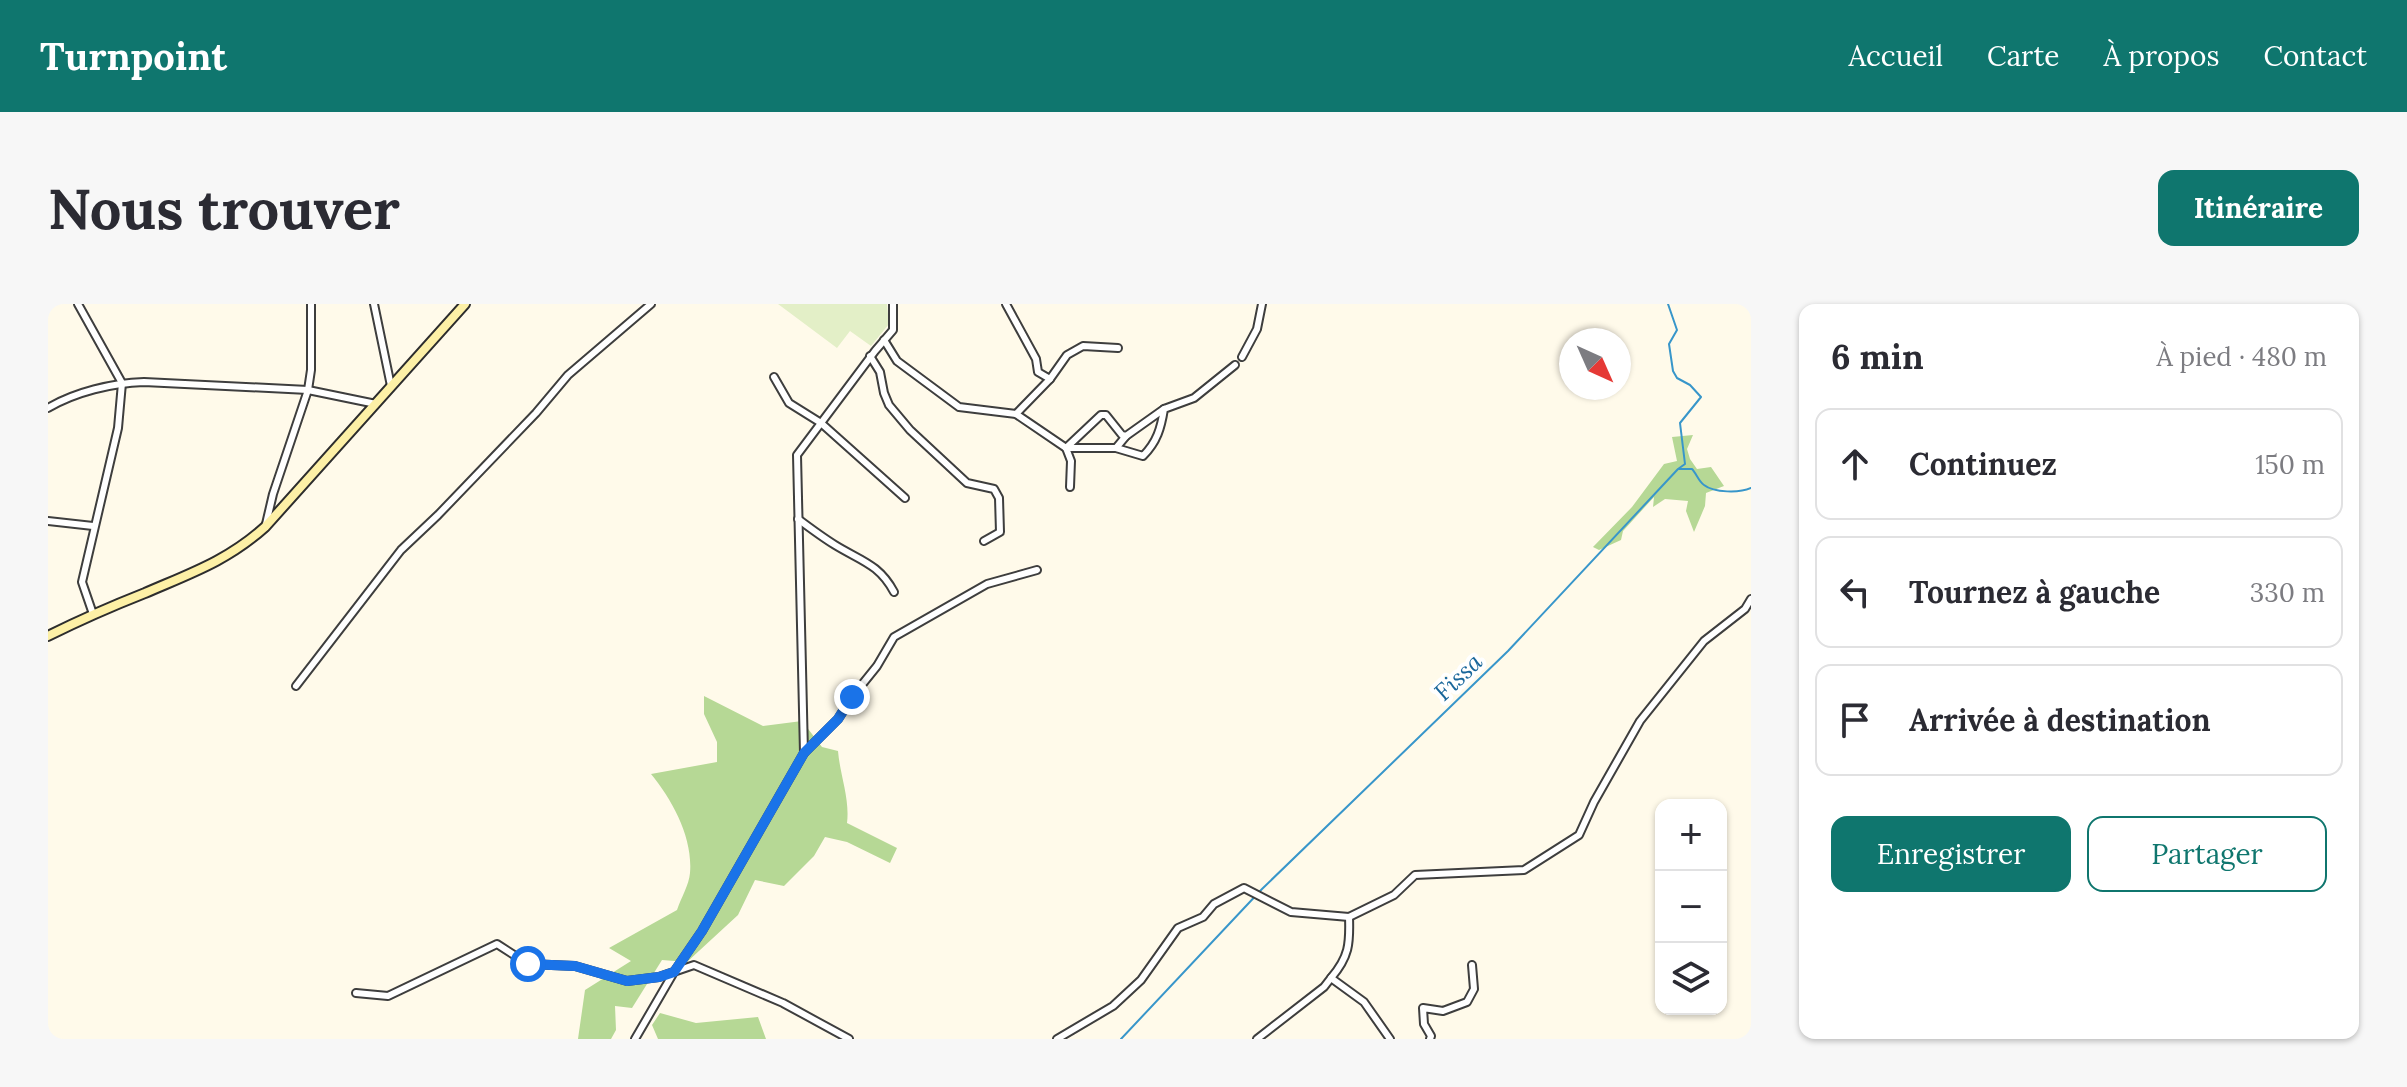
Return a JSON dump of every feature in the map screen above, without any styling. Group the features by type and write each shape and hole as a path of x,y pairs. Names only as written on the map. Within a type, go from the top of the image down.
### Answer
{"main road":[{"path":"48,636 219,561 244,546 265,527 465,304"}],"street":[{"path":"78,304 122,383 118,428 82,582 93,614"},
{"path":"265,527 308,390 311,304"},
{"path":"374,304 391,386"},
{"path":"296,686 401,550 536,413 568,375 651,304"},
{"path":"804,753 797,455 870,356 893,330 893,304"},
{"path":"1006,304 1036,359 1038,372 1050,379"},
{"path":"1242,357 1257,329 1262,304"},
{"path":"884,340 897,361 959,407 1016,414 1066,448 1116,448 1143,456 1155,444 1164,409"},
{"path":"1016,414 1050,379 1067,355 1083,346 1118,348"},
{"path":"870,356 880,372 889,405 910,430 967,483 994,489 999,498 1000,532 984,541"},
{"path":"1116,448 1126,436 1164,409 1194,398 1235,365"},
{"path":"774,377 789,403 821,423 905,498"},
{"path":"48,408 62,400 122,383 308,390 376,404"},
{"path":"1066,448 1101,415 1106,415 1126,436"},
{"path":"1066,448 1071,461 1070,487"},
{"path":"798,519 836,546 876,568 886,577 894,592"},
{"path":"48,521 93,526"},
{"path":"635,1039 702,931 804,753 838,719 894,637 987,584 1037,570"},
{"path":"1057,1039 1113,1006 1141,980 1178,928 1203,917 1214,904 1244,888 1291,912 1349,917 1394,895 1415,875 1524,870 1579,835 1640,721 1704,641 1745,609 1751,599"},
{"path":"1257,1039 1324,987 1341,966 1350,945 1349,917"},
{"path":"356,993 388,996 497,944 528,964 575,966 627,981 659,977 694,965 783,1003 849,1039"},
{"path":"1430,1039 1424,1024 1423,1008 1443,1011 1467,1002 1474,989 1472,965"},
{"path":"1331,978 1364,1002 1390,1039"}],"green space":[{"path":"778,304 887,304 889,324 871,346 850,331 837,348"},
{"path":"1693,435 1687,449 1690,459 1697,469 1711,467 1724,486 1706,493 1705,506 1694,532 1686,511 1688,501 1665,499 1653,507 1654,497 1623,531 1621,540 1599,550 1593,547 1632,507 1664,464 1677,461 1672,437"},
{"path":"704,696 763,726 802,721 822,747 838,751 847,823 897,848 890,863 847,842 825,837 814,856 784,886 755,880 738,915 687,962 662,960 632,1008 615,1006 616,1030 611,1039 578,1039 585,990 631,961 609,948 677,910 687,887 690,860 685,833 674,808 651,774 717,762 717,742 704,714"},
{"path":"660,1013 696,1023 758,1017 766,1039 658,1039 652,1025"}],"waterway":[{"name":"Fissa","path":"1121,1039 1262,889 1508,651 1685,464 1680,423 1701,397 1690,385 1677,378 1673,371 1669,344 1677,330 1668,304"},
{"path":"1679,469 1692,469 1702,484 1714,490 1751,488"}],"route":[{"path":"528,964 575,966 627,981 674,972 702,931 804,753 838,719 852,697"}]}
